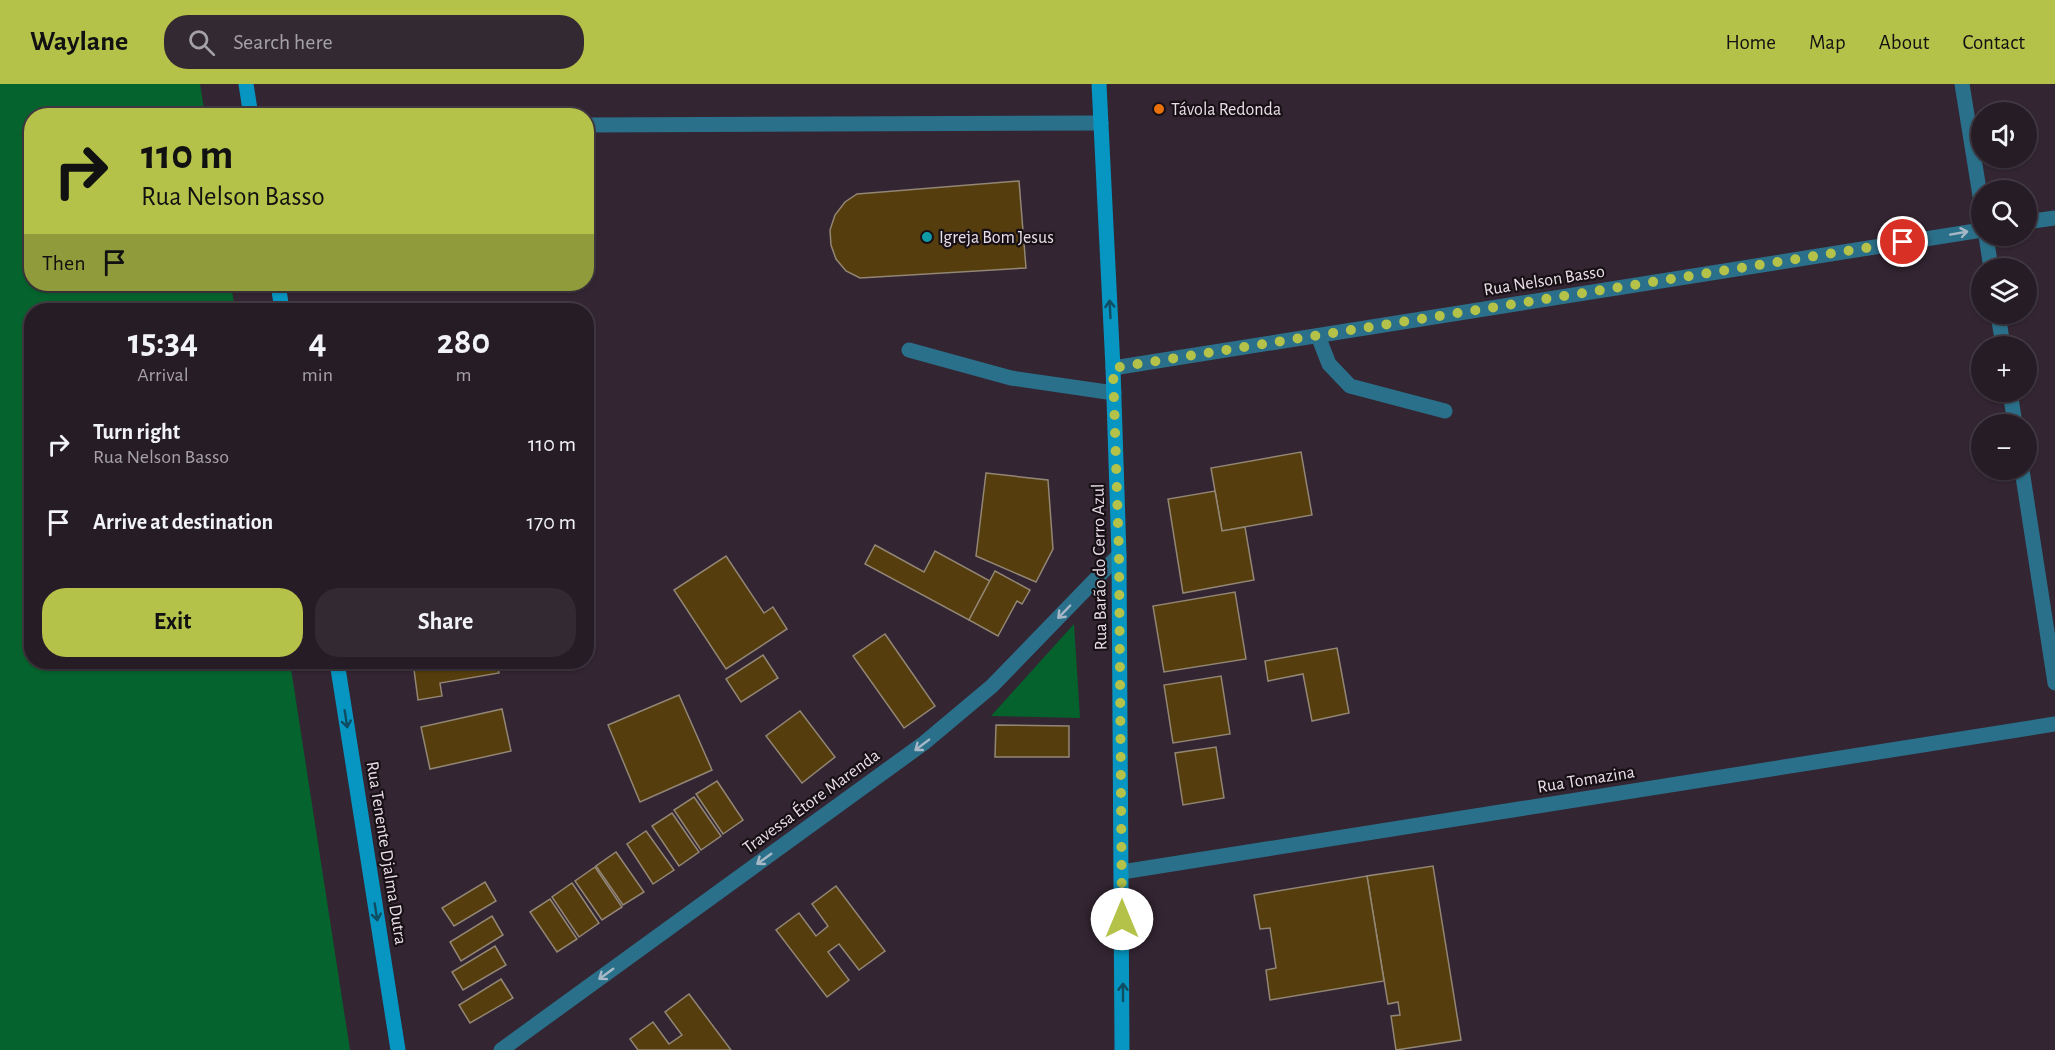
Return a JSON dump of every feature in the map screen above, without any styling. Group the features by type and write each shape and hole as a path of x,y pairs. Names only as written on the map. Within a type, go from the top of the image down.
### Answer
{"main road":[{"path":"246,84 250,108"},
{"name":"Rua Barão do Cerro Azul","path":"1099,84 1113,368 1119,555 1122,1050"},
{"name":"Rua Tenente Djalma Dutra","path":"338,669 398,1050"}],"street":[{"path":"1962,84 1977,180"},
{"path":"594,124 1101,123"},
{"path":"2037,220 2055,218"},
{"name":"Rua Nelson Basso","path":"1113,368 1971,232"},
{"path":"1318,336 1329,364 1350,386 1445,411"},
{"path":"909,350 1011,378 1114,393"},
{"path":"2024,480 2055,683"},
{"name":"Travessa Étore Marenda","path":"501,1050 932,737 992,686 1119,555"},
{"name":"Rua Tomazina","path":"1122,872 2055,724"}],"green space":[{"path":"0,84 200,84 204,108 24,108 24,291 232,291 234,303 24,303 24,669 291,669 350,1050 0,1050"},
{"path":"1074,624 1080,718 991,716"}],"building":[{"name":"Igreja Bom Jesus","path":"1019,181 1026,268 860,278 846,271 836,259 831,245 830,230 835,215 845,202 857,194"},
{"path":"1301,452 1312,515 1222,531 1211,468"},
{"path":"986,473 1048,480 1053,549 1036,582 976,556"},
{"path":"1215,491 1222,531 1245,527 1254,580 1183,593 1168,499"},
{"path":"875,545 924,572 935,551 990,581 969,620 865,564"},
{"path":"726,556 764,613 773,607 787,629 726,669 674,590"},
{"path":"995,571 1030,590 1022,604 1017,601 998,636 969,620"},
{"path":"1235,592 1246,659 1164,672 1153,606"},
{"path":"885,634 935,706 904,728 853,656"},
{"path":"1337,648 1349,713 1312,721 1303,674 1268,681 1265,661"},
{"path":"763,655 778,678 741,702 726,679"},
{"path":"414,669 498,669 499,673 440,683 442,696 418,700"},
{"path":"1221,676 1230,734 1173,743 1164,685"},
{"path":"679,695 712,770 640,802 608,725"},
{"path":"502,709 511,751 430,769 421,727"},
{"path":"800,711 835,757 802,783 766,736"},
{"path":"996,725 1069,726 1069,757 995,757"},
{"path":"1216,747 1224,798 1183,805 1175,753"},
{"path":"717,781 743,820 723,834 696,794"},
{"path":"694,797 721,836 701,850 674,810"},
{"path":"672,813 699,852 679,866 652,826"},
{"path":"646,831 674,870 653,884 627,844"},
{"path":"616,852 644,892 623,905 596,866"},
{"path":"1433,866 1461,1040 1396,1050 1391,1016 1400,1015 1398,1002 1388,1004 1367,876"},
{"path":"595,867 622,907 602,920 575,881"},
{"path":"1367,876 1384,981 1270,1000 1266,970 1276,968 1270,928 1260,929 1254,895"},
{"path":"485,882 496,901 454,926 442,908"},
{"path":"572,883 599,923 579,937 552,897"},
{"path":"836,886 885,951 859,970 839,944 828,952 849,980 827,997 776,930 799,913 816,936 828,926 812,904"},
{"path":"550,899 577,939 557,952 530,912"},
{"path":"492,916 503,935 461,961 450,942"},
{"path":"495,946 506,965 463,990 452,972"},
{"path":"501,979 513,998 470,1023 459,1005"},
{"path":"689,994 731,1050 638,1050 630,1039 653,1022 669,1044 682,1035 665,1012"}],"place":[{"name":"Távola Redonda","path":"1159,109"},
{"name":"Igreja Bom Jesus","path":"927,237"}],"route":[{"path":"1122,919 1119,555 1113,368 1903,242"}]}
